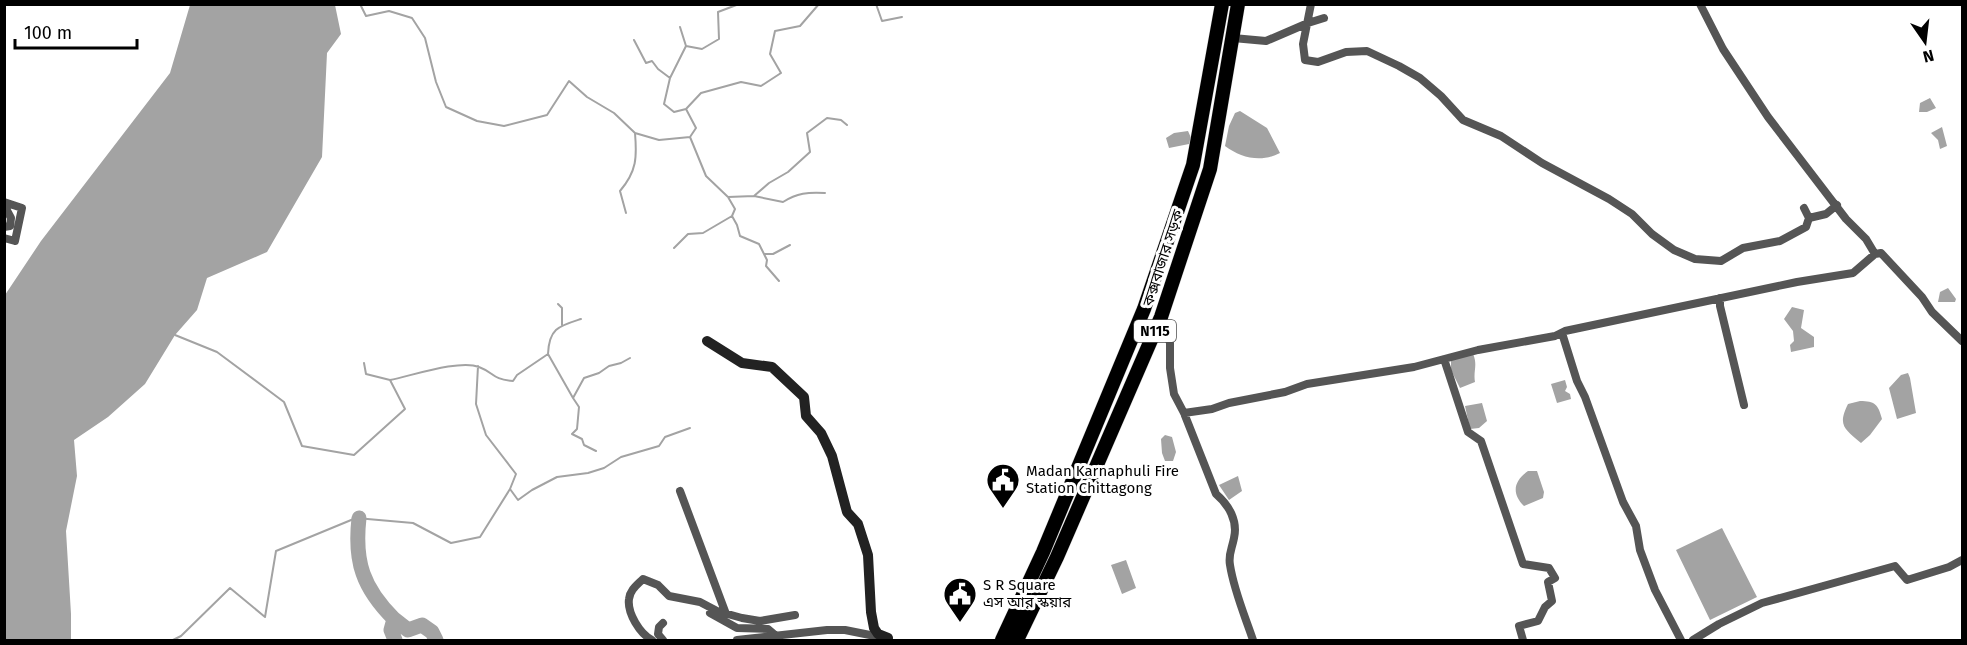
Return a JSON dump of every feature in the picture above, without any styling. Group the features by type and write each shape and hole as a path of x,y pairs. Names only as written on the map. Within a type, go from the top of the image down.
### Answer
{"highway":[{"name":"কক্সবাজার সড়ক","path":"1002,640 1043,552 1148,298 1193,165 1222,4"},
{"name":"কক্সবাজার সড়ক","path":"1017,640 1057,557 1161,317 1210,170 1238,4"}],"street":[{"path":"1311,4 1304,44 1305,60 1318,62 1346,52 1367,51 1400,66 1420,78 1464,120 1501,136 1542,164 1609,199 1632,214 1652,234 1674,250 1695,259 1721,261 1743,248 1780,241 1806,228 1809,218 1804,208"},
{"path":"1700,4 1723,49 1768,117 1846,219 1866,239 1875,254"},
{"path":"1233,38 1266,41 1324,18"},
{"path":"4,203 11,218 10,226 4,227"},
{"path":"4,203 22,208 15,241 4,238"},
{"path":"1809,218 1826,214 1837,205"},
{"path":"1184,413 1285,392 1307,384 1414,367 1478,350 1556,336 1720,298 1853,273 1875,254 1881,253 1922,297 1932,312 1962,341"},
{"path":"1720,298 1722,316 1744,405"},
{"path":"1161,317 1170,344 1170,368 1174,394 1184,413 1216,494 1226,503 1235,525 1234,540 1229,552 1230,566 1253,640"},
{"path":"1562,333 1577,381 1586,397 1623,502 1636,526 1643,560 1655,590 1681,640"},
{"path":"707,341 742,363 772,367 804,397 806,416 821,433 832,456 847,512 858,524 868,555 874,628 878,634 893,640"},
{"path":"1444,359 1468,432 1481,441 1523,564 1549,568 1555,578 1548,582 1552,601 1545,607 1541,617 1538,621 1519,626 1523,640"},
{"path":"680,491 726,614"},
{"path":"1693,640 1719,624 1762,603 1895,566 1907,580 1949,567 1962,560"},
{"path":"651,640 645,637 631,612 629,599 634,587 643,579 658,585 669,596 701,608 737,628 768,629 775,635"},
{"path":"675,598 700,602 726,614 760,621 795,615"},
{"path":"663,623 658,627 658,634 663,640"},
{"path":"737,640 836,630 893,640"},
{"path":"875,640 893,640"}],"shaded area":[{"path":"190,5 335,5 341,34 327,53 322,157 267,252 207,278 197,310 175,335 145,384 108,417 74,440 77,476 66,531 71,640 5,640 5,295 41,241 170,73"},
{"path":"1930,98 1936,108 1927,112 1919,112 1920,103"},
{"path":"1240,111 1267,128 1280,153 1266,158 1251,158 1238,154 1225,146 1229,126 1235,113"},
{"path":"1942,127 1947,146 1940,149 1938,140 1931,133"},
{"path":"1188,131 1192,140 1189,144 1169,148 1166,138 1174,133"},
{"path":"1948,288 1956,299 1955,302 1938,302 1940,292"},
{"path":"1792,307 1804,310 1801,328 1814,337 1814,347 1791,352 1790,345 1794,341 1793,331 1784,319"},
{"path":"1473,354 1475,382 1460,388 1451,370 1451,360"},
{"path":"1908,373 1916,413 1897,419 1889,388 1901,375"},
{"path":"1565,380 1567,387 1565,391 1570,394 1571,399 1557,403 1551,384"},
{"path":"1860,401 1875,404 1882,419 1861,443 1847,430 1843,422 1848,404"},
{"path":"1482,403 1487,421 1479,428 1470,429 1465,406"},
{"path":"1165,435 1172,437 1176,452 1173,461 1165,461 1162,453 1161,439"},
{"path":"1528,471 1537,471 1544,492 1543,498 1524,506 1517,496 1516,487"},
{"path":"1238,476 1242,491 1229,500 1219,485"},
{"path":"1722,528 1757,597 1710,620 1676,550"},
{"path":"1126,560 1136,588 1122,594 1111,565"}],"waterway":[{"path":"360,4 366,16 389,11 412,18 425,38 436,82 446,107 477,121 504,126 547,115 569,81 587,97 614,113 635,133 659,140 690,137 706,176 728,197 735,209 732,216 703,233 688,234 674,248"},
{"path":"686,46 702,49 719,39 718,12 739,4"},
{"path":"686,109 701,93 741,82 761,86 781,73 770,54 775,31 800,26 819,4"},
{"path":"876,4 882,21 902,17"},
{"path":"680,27 686,46 670,78 664,104 674,112 686,109 696,128 690,137"},
{"path":"634,40 646,63 652,61 670,78"},
{"path":"754,196 769,183 788,172 810,152 807,133 827,118 841,120 847,125"},
{"path":"626,213 620,191 630,177 635,163 635,133"},
{"path":"728,197 754,196 783,202 803,194 825,193"},
{"path":"732,216 740,236 759,244 764,254 773,254 790,245"},
{"path":"764,254 767,260 766,266 779,281"},
{"path":"558,304 562,308 562,325"},
{"path":"548,354 553,333 561,326 581,319"},
{"path":"175,335 217,352 284,402 302,446 354,455 405,409 390,380 435,369 471,365 484,369 501,379 513,381 517,375 548,354 573,398 584,378 630,358"},
{"path":"364,363 366,374 390,380"},
{"path":"173,640 181,636 230,588 265,617 276,551 356,518 413,523 451,543 480,537 510,489 516,474 486,435 476,404 478,366"},
{"path":"573,398 579,407 577,429 572,434 582,439 584,445 596,451"},
{"path":"510,489 518,500 557,477 588,473 604,468 621,457 659,446 665,437 690,428"},
{"path":"359,518 358,548 363,573 383,608 394,619 391,630 395,640"},
{"path":"394,619 408,630 422,625 432,632 436,640"}],"place":[{"name":"Madan Karnaphuli Fire Station Chittagong","path":"1003,509"},
{"name":"S R Square এস আর স্কয়ার","path":"960,623"}]}
